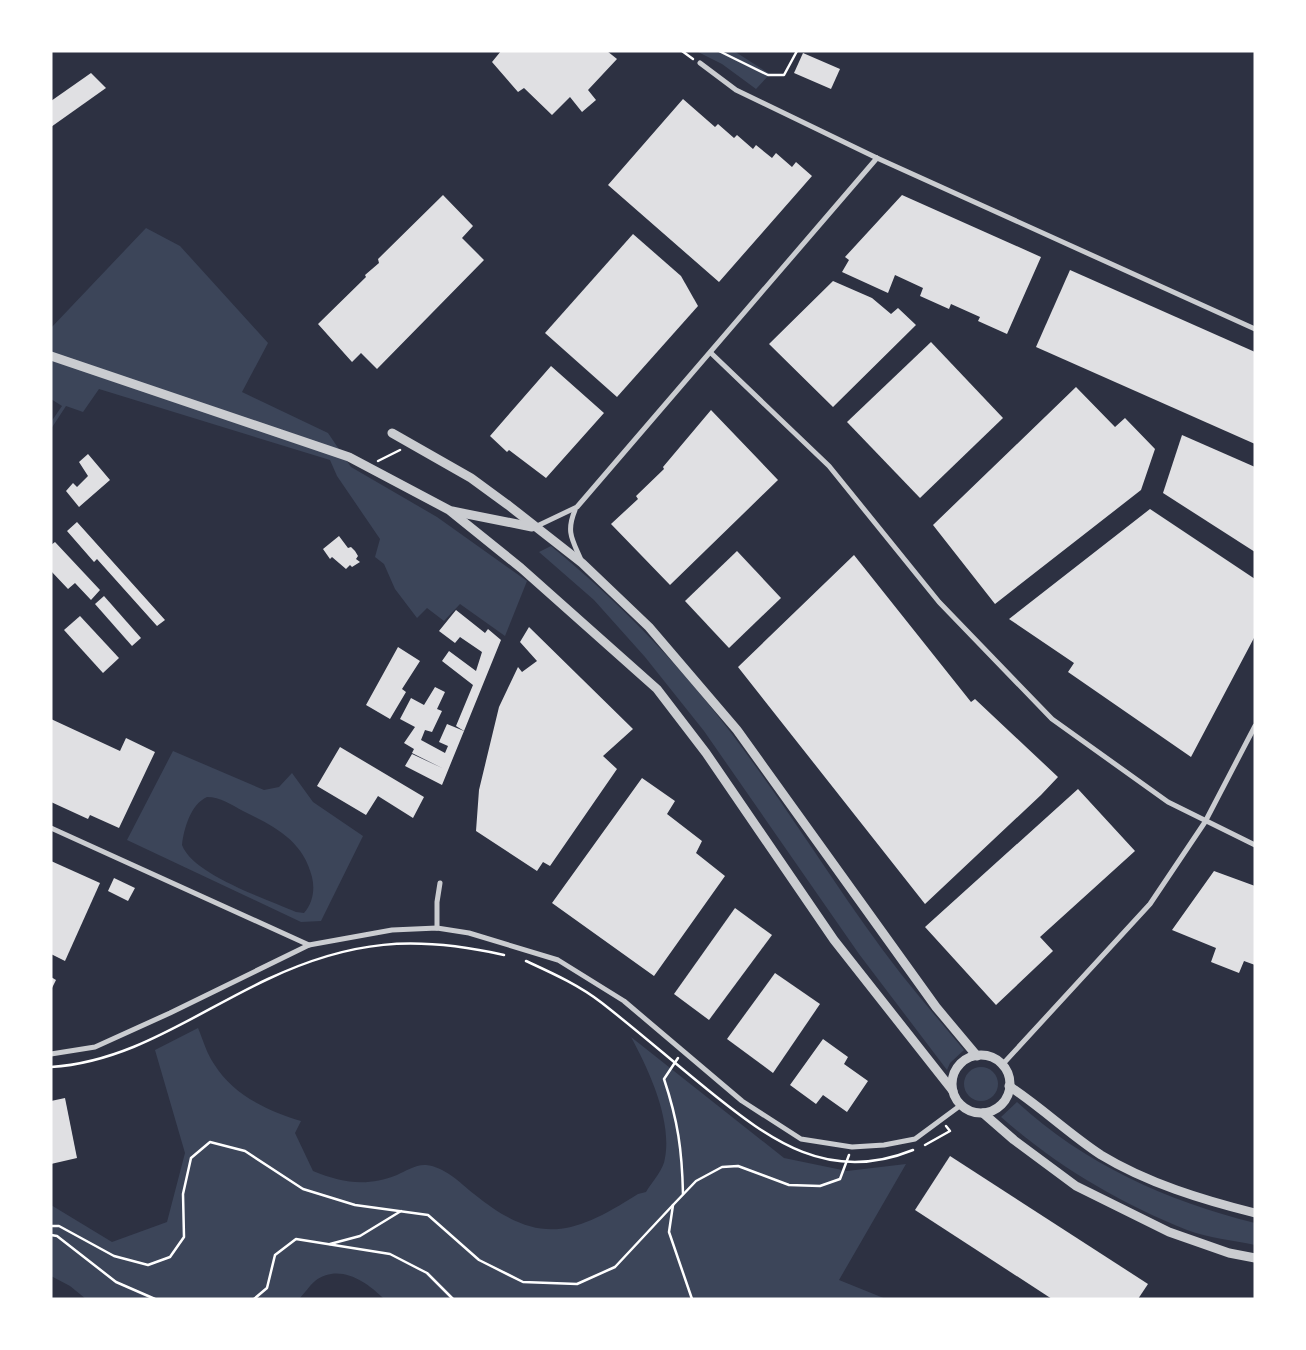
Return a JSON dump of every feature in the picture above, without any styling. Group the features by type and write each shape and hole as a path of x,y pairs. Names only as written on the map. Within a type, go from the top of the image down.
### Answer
{"street":[{"path":"700,63 736,90 877,158 1255,328"},
{"path":"582,563 569,532 575,509 877,158"},
{"path":"711,353 829,466 939,602 1052,719 1168,802 1255,846"},
{"path":"51,356 349,457 449,510 522,568 657,689 706,753 834,940 953,1091 961,1105 972,1112 983,1113 991,1111 1001,1104 1010,1086 1008,1076 1002,1065 989,1056 977,1056 966,1059 957,1068 952,1079 953,1091"},
{"path":"392,433 471,478 582,563 650,628 737,730 936,1007 977,1056"},
{"path":"449,510 535,528 575,509"},
{"path":"1002,1065 1150,904 1205,822 1255,726"},
{"path":"51,828 309,945"},
{"path":"437,928 437,902 440,883"},
{"path":"51,1054 95,1047 170,1013 309,945 392,930 437,928 469,933 558,960 624,1001 742,1101 801,1139 852,1147 884,1145 915,1139 961,1105"},
{"path":"1010,1086 1070,1133 1102,1155 1132,1171 1213,1202 1255,1213"},
{"path":"983,1113 1014,1140 1076,1186 1169,1232 1229,1253 1255,1258"}],"path":[{"path":"719,51 768,75 784,75 797,51"},
{"path":"368,467 397,450 413,446"},
{"path":"51,1067 70,1065 153,1040 266,980 309,961 358,948 395,943 432,942 470,947 511,957"},
{"path":"520,958 569,981 601,1002 674,1063 772,1139 815,1157 846,1162 891,1159 915,1149"},
{"path":"682,1051 664,1079 676,1117 682,1146 683,1194"},
{"path":"923,1146 950,1131 941,1121"},
{"path":"51,1226 59,1226 114,1256 148,1265 170,1256 184,1237 183,1194 191,1158 210,1142 245,1152 303,1189 356,1205 428,1215 479,1260 523,1282 576,1284 615,1267 696,1181 722,1167 738,1166 789,1185 820,1186 840,1179 852,1147"},
{"path":"673,1205 669,1232 692,1299"},
{"path":"328,1244 360,1236 401,1211"},
{"path":"51,1235 57,1236 116,1282 155,1299"},
{"path":"254,1299 267,1288 275,1255 296,1240 390,1254 428,1273 453,1299"}],"shaded area":[{"path":"696,51 734,51 770,74 756,89 722,64"},
{"path":"146,228 180,246 268,343 242,392 328,433 351,467 437,517 527,581 505,636 460,604 444,621 427,608 417,618 395,589 384,564 375,557 380,539 337,476 330,460 99,389 83,412 66,406 51,429 51,422 62,406 51,399 51,328"},
{"path":"551,546 607,595 660,648 732,734 773,790 882,949 964,1050 950,1063 947,1070 859,954 704,731 645,657 594,600 539,552"},
{"path":"173,751 264,790 279,787 292,773 313,802 363,836 321,921 301,922 127,840","holes":["207,797 217,798 266,822 286,836 302,853 308,864 313,882 311,900 304,913 296,912 232,885 200,866 189,856 182,845 184,831 189,817 197,805"]},
{"path":"198,1028 212,1060 231,1085 264,1107 301,1121 295,1133 313,1171 344,1181 365,1182 386,1179 419,1166 433,1166 451,1176 497,1211 517,1222 537,1228 555,1229 574,1226 594,1219 638,1194 646,1192 664,1162 666,1143 662,1112 652,1080 631,1037 784,1158 847,1171 906,1164 839,1280 886,1299 384,1299 369,1286 352,1276 333,1274 315,1281 299,1299 86,1299 70,1286 51,1276 51,1205 112,1242 167,1222 185,1153 155,1050"},
{"path":"981,1067 993,1072 998,1084 993,1096 981,1101 969,1096 964,1084 969,1072"},
{"path":"1017,1102 1070,1144 1128,1178 1190,1204 1255,1223 1255,1245 1187,1230 1137,1208 1089,1181 1043,1151 1001,1117"}],"building":[{"path":"501,51 607,51 617,59 588,90 596,100 582,112 570,97 552,115 524,88 518,92 492,62"},
{"path":"803,53 840,69 831,89 794,73"},
{"path":"91,73 106,88 51,127 51,101"},
{"path":"683,99 715,127 718,124 734,138 737,135 753,149 756,145 772,158 776,153 792,167 796,162 812,176 719,282 608,185"},
{"path":"443,195 473,226 462,238 484,260 377,369 361,353 352,362 318,324 379,263 378,259"},
{"path":"902,195 1041,257 1007,334 978,321 980,317 951,304 949,309 920,296 923,288 895,275 888,293 842,272 849,260 845,257"},
{"path":"633,234 681,276 698,306 617,397 545,333"},
{"path":"1070,270 1255,352 1255,444 1036,347"},
{"path":"833,281 872,298 891,314 898,308 916,325 833,407 769,344"},
{"path":"931,342 1003,418 920,498 847,422"},
{"path":"551,366 604,413 546,478 509,450 507,452 490,436"},
{"path":"1076,387 1115,427 1125,418 1155,449 1141,490 995,604 933,525"},
{"path":"711,410 778,480 670,585 611,524 638,499 636,496 664,469 663,467"},
{"path":"1182,435 1255,467 1255,552 1163,493"},
{"path":"88,454 110,480 79,507 66,491 73,483 77,487 88,476 79,462"},
{"path":"1150,509 1255,579 1255,636 1191,757 1068,672 1074,663 1009,619"},
{"path":"77,522 165,620 157,626 97,559 94,562 67,531"},
{"path":"339,536 348,548 351,547 355,551 358,556 356,559 360,562 352,567 350,565 346,569 332,557 330,559 323,549"},
{"path":"55,542 100,590 91,600 75,583 68,589 51,571 51,545"},
{"path":"737,551 781,598 729,648 685,601"},
{"path":"854,555 971,702 975,699 1058,777 925,904 738,667"},
{"path":"104,596 141,638 132,646 95,604"},
{"path":"456,610 485,633 488,629 501,640 464,731 456,726 473,685 442,661 449,651 476,671 482,652 460,637 455,643 439,631"},
{"path":"80,616 119,658 103,673 64,630"},
{"path":"529,627 633,729 603,756 617,769 550,866 543,862 537,871 476,831 479,790 499,707 518,667 522,672 537,661 520,642"},
{"path":"398,647 420,661 402,689 406,692 390,719 366,705"},
{"path":"435,687 445,692 437,709 442,711 432,732 425,730 421,740 445,753 448,746 439,742 447,724 464,731 442,785 405,766 412,754 442,768 412,753 414,749 404,743 415,727 400,719 411,698 424,705"},
{"path":"51,719 120,751 126,738 155,752 119,828 90,815 88,819 51,802"},
{"path":"340,747 424,797 413,818 378,796 366,815 317,786"},
{"path":"642,778 675,801 667,814 702,841 696,853 725,876 654,976 552,903"},
{"path":"1078,789 1135,851 1040,937 1053,951 996,1005 925,927"},
{"path":"51,861 100,883 65,961 51,954"},
{"path":"1214,871 1255,886 1255,965 1244,961 1239,973 1211,962 1216,948 1172,930"},
{"path":"114,878 135,888 128,901 108,891"},
{"path":"735,908 772,935 709,1020 674,994"},
{"path":"775,973 820,1004 773,1073 727,1039"},
{"path":"51,977 56,980 51,990"},
{"path":"823,1039 848,1057 844,1064 868,1081 847,1112 823,1095 816,1104 790,1085"},
{"path":"65,1098 77,1158 51,1164 51,1101"},
{"path":"950,1156 1148,1284 1138,1299 1052,1299 915,1210"}]}
